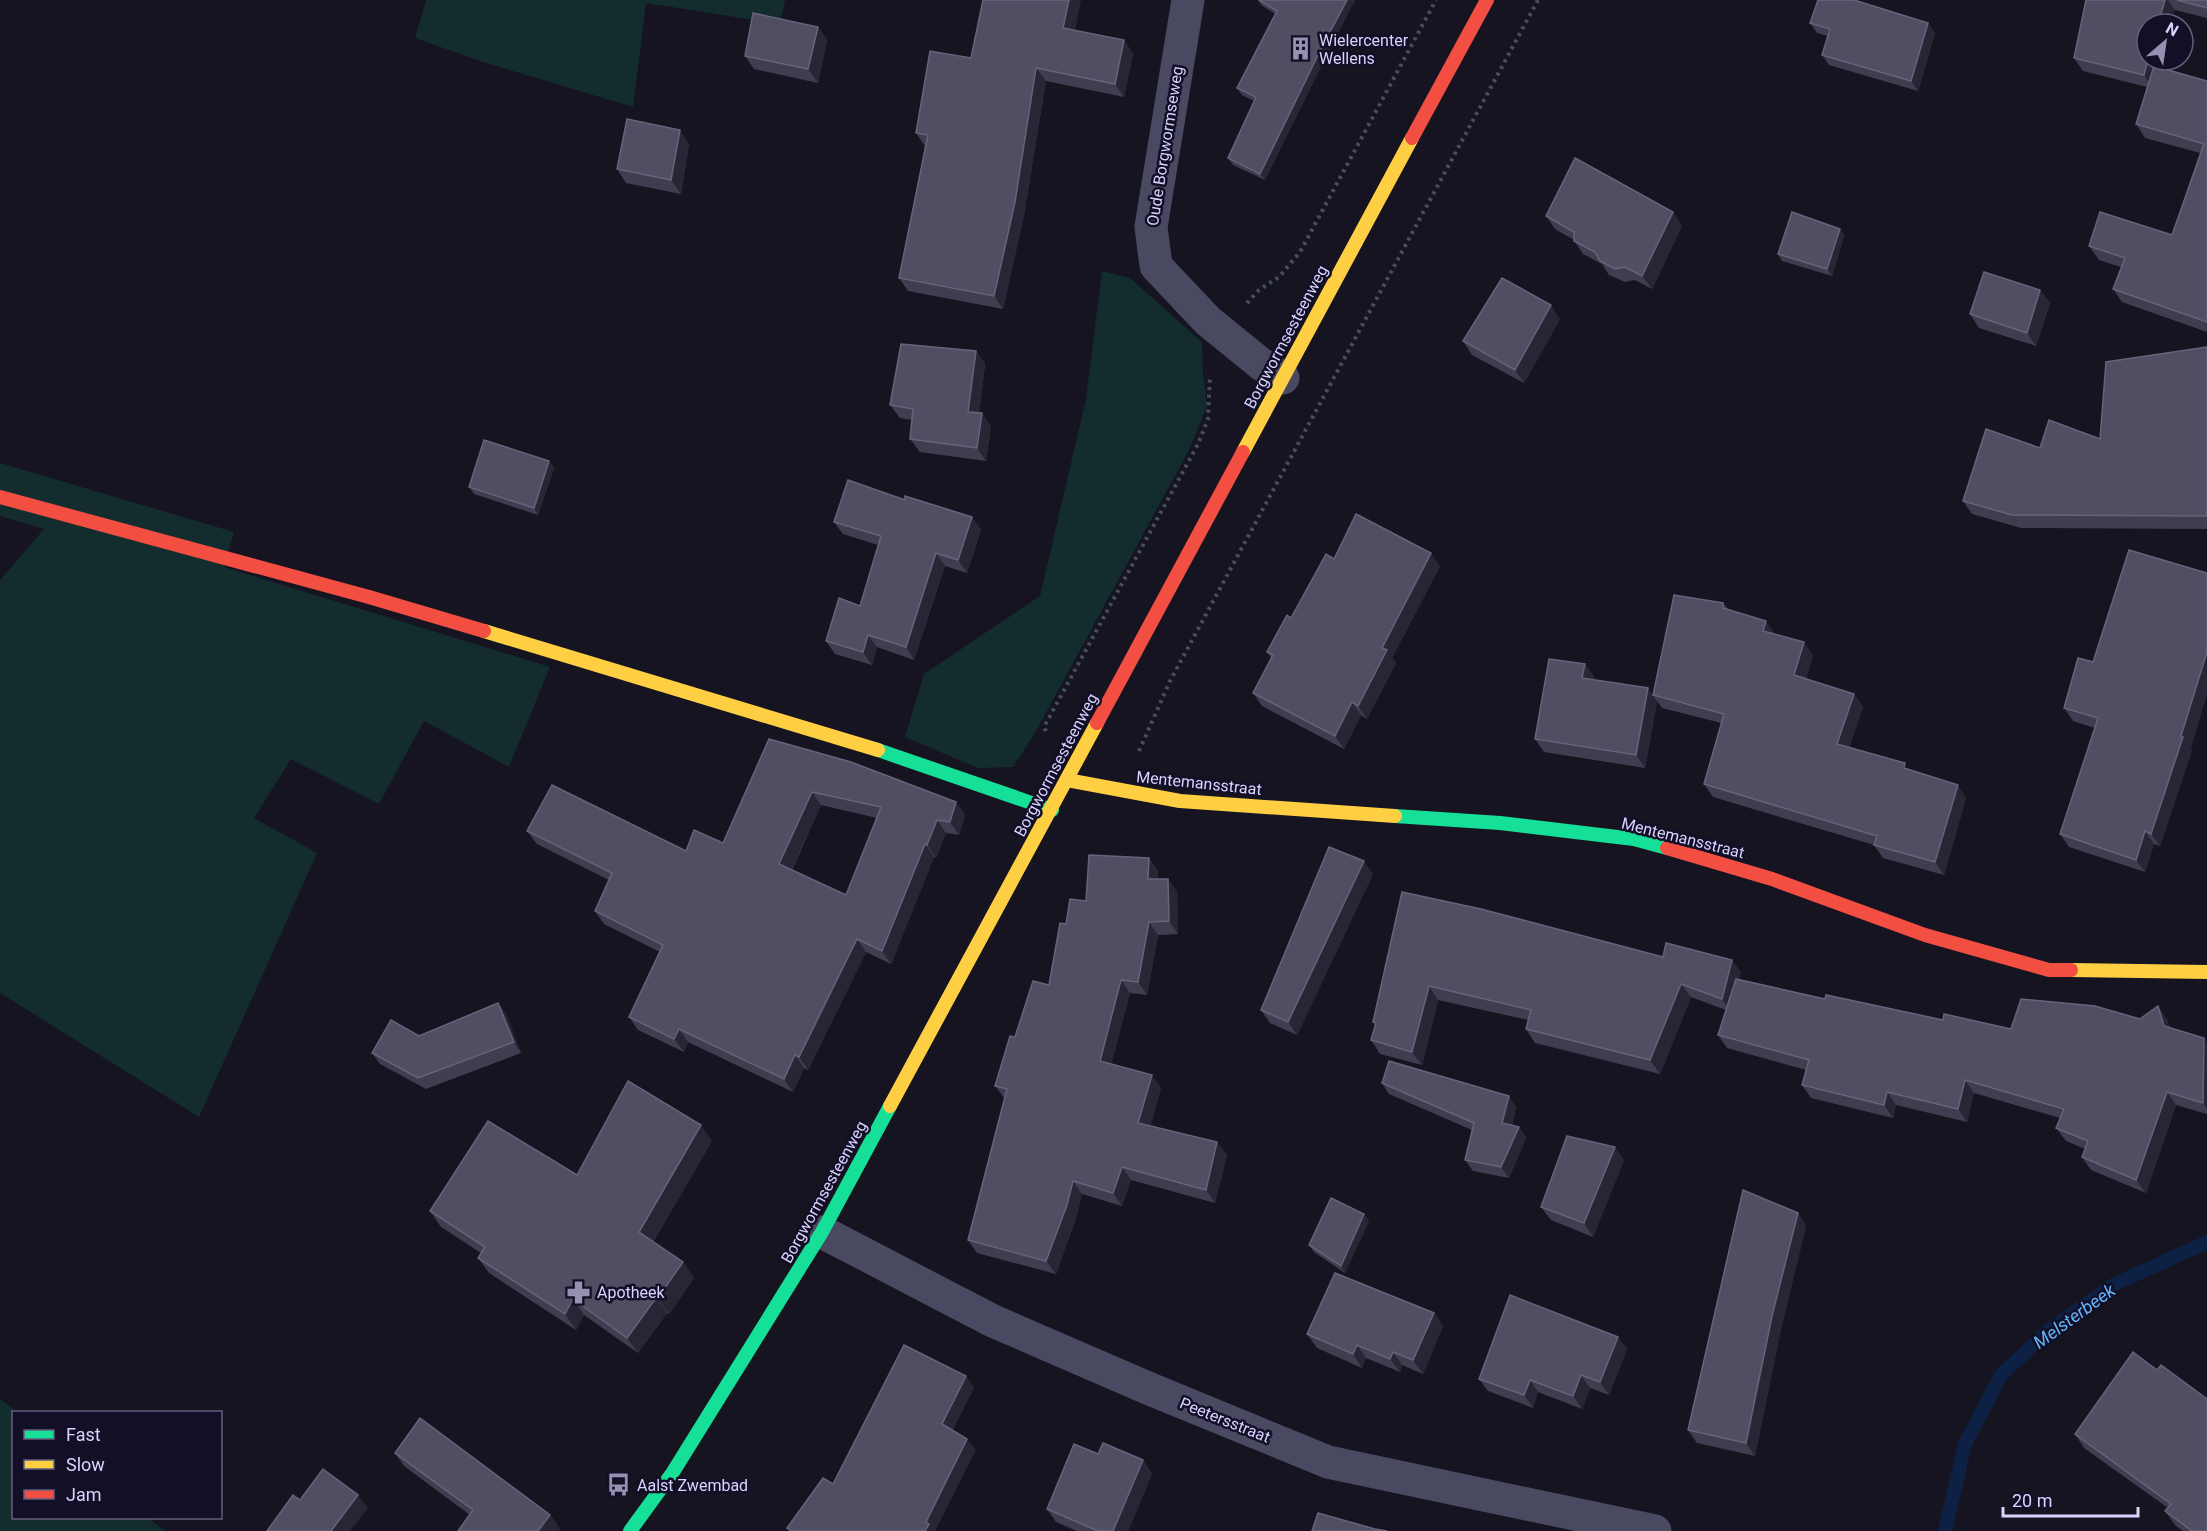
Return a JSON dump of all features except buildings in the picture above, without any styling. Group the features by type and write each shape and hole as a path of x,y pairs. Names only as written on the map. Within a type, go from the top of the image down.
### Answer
{"street":[{"name":"Oude Borgwormseweg","path":"1188,0 1151,227 1156,266 1208,321 1261,364 1283,378"},
{"name":"Borgwormsesteenweg","path":"630,1531 673,1472 822,1232 1052,810 1487,0"},
{"path":"0,497 369,597 869,747 1052,810"},
{"name":"Mentemansstraat","path":"1067,780 1179,801 1500,823 1634,839 1772,879 1925,935 2049,970 2207,972"},
{"name":"Peetersstraat","path":"822,1232 993,1321 1328,1462 1654,1531"}],"path":[{"path":"1128,756 1139,752 1170,681 1538,0"}],"green space":[{"path":"426,0 785,0 780,24 646,3 633,107 480,61 415,38"},
{"path":"1102,271 1130,278 1202,342 1207,406 1189,450 1035,733 1013,767 978,768 905,737 924,674 1040,596 1086,399"},
{"path":"0,463 234,532 224,567 550,667 509,767 424,721 379,804 291,759 254,818 317,853 199,1117 0,993 0,580 44,529 0,516"},
{"path":"0,1399 16,1411 12,1411 12,1519 149,1519 165,1531 0,1531"}],"waterway":[{"name":"Melsterbeek","path":"1945,1531 1965,1444 2001,1375 2049,1330 2115,1284 2207,1242"}],"traffic: fast":[{"path":"878,750 1052,810"},
{"path":"1395,816 1500,823 1634,839 1667,848"},
{"path":"630,1531 673,1472 822,1232 890,1106"}],"traffic: slow":[{"path":"1243,452 1412,138"},
{"path":"484,631 878,750"},
{"path":"890,1106 1097,723"},
{"path":"1067,780 1180,801 1395,816"},
{"path":"2071,970 2207,972"}],"traffic: jam":[{"path":"1412,138 1487,0"},
{"path":"1097,723 1243,452"},
{"path":"0,497 369,597 484,631"},
{"path":"1667,848 1772,879 1925,935 2049,970 2071,970"}],"place":[{"name":"Wielercenter Wellens","path":"1301,49"},
{"name":"Apotheek","path":"579,1292"},
{"name":"Aalst Zwembad","path":"619,1485"}]}
